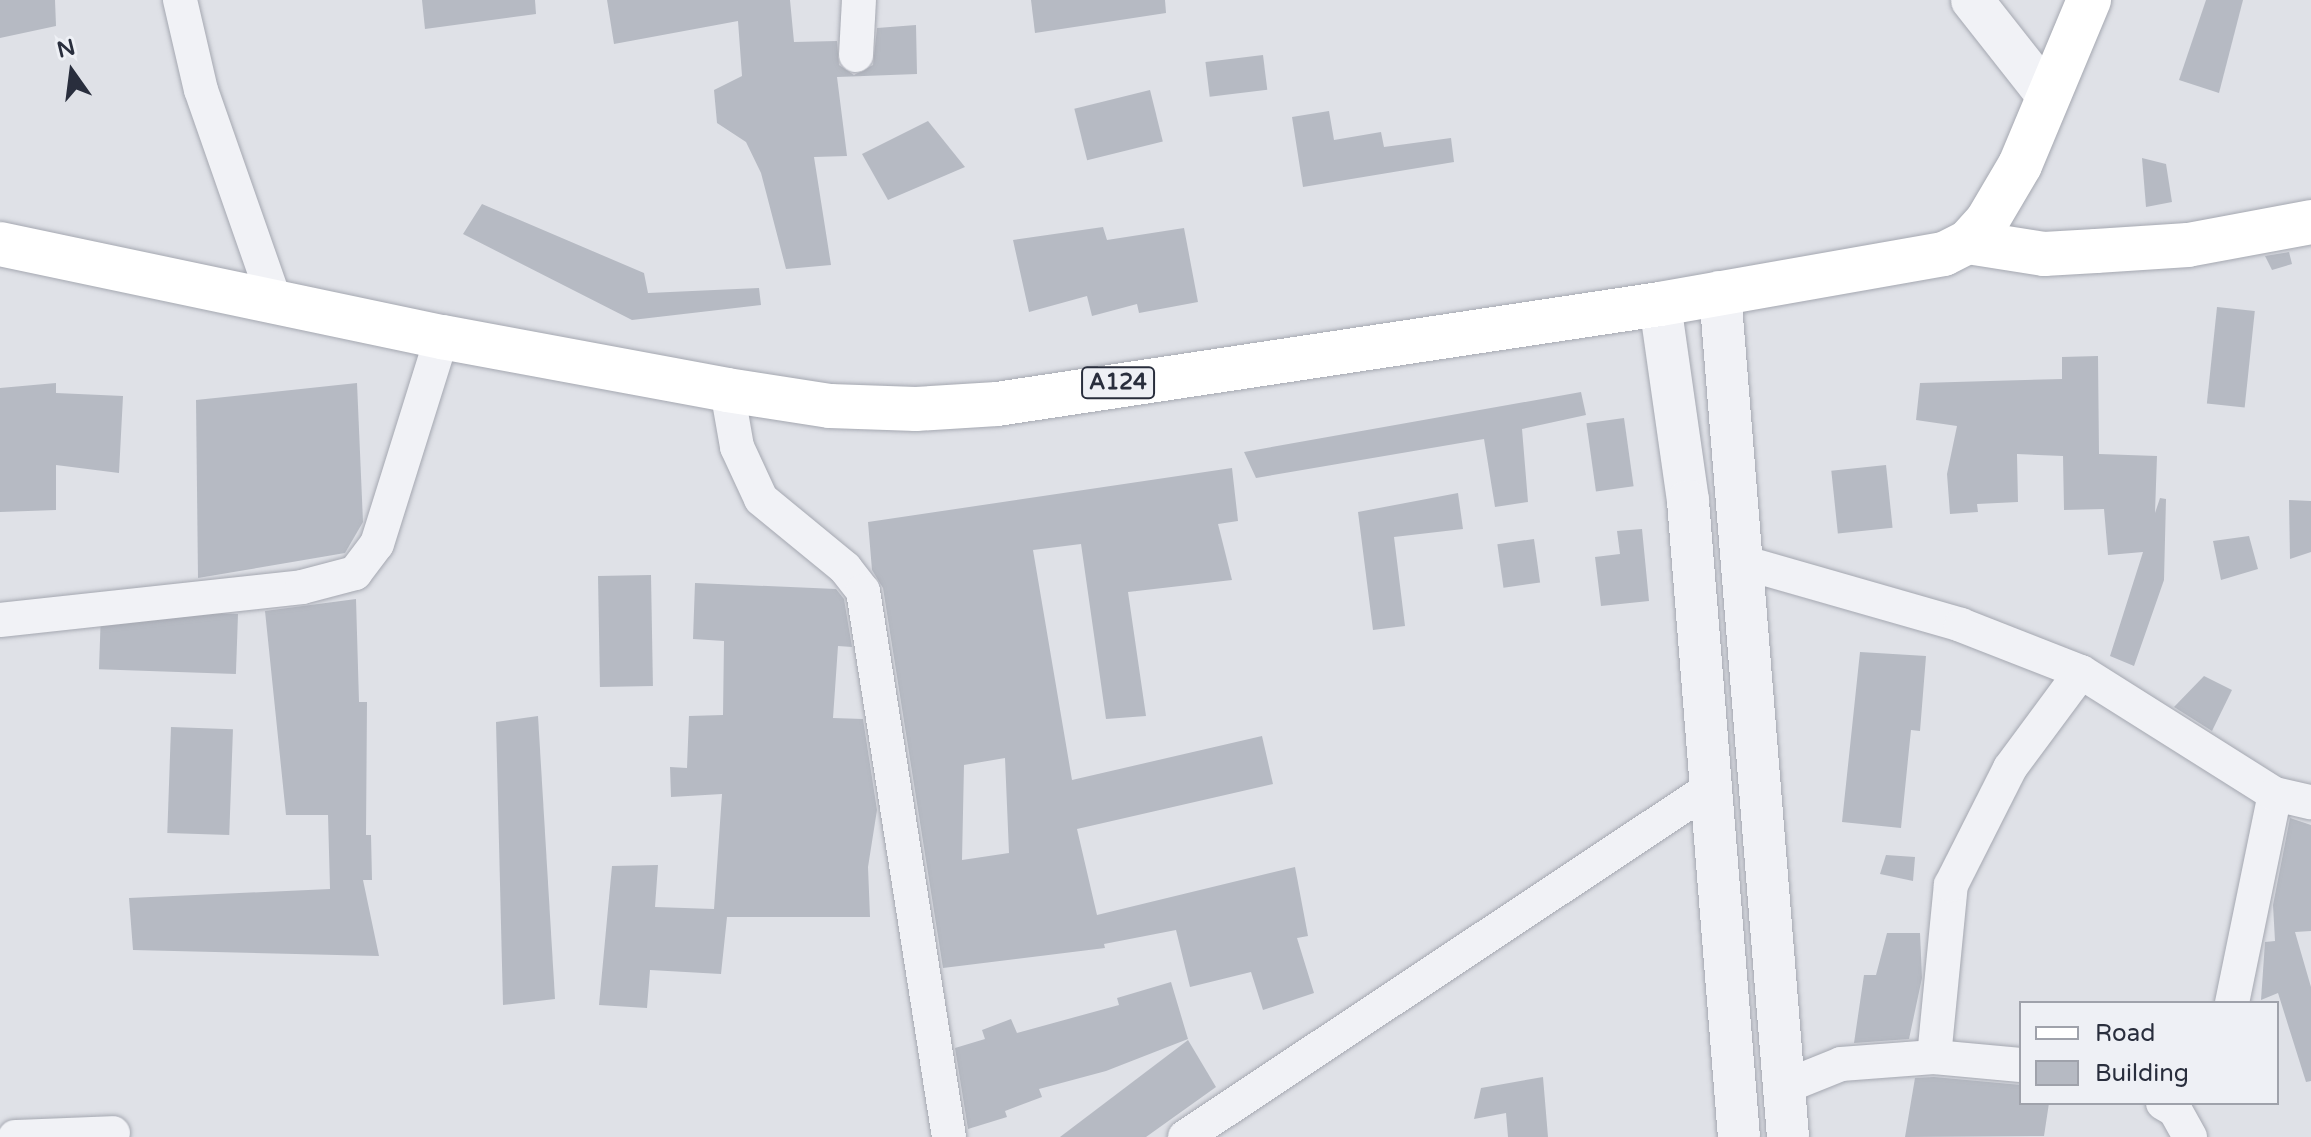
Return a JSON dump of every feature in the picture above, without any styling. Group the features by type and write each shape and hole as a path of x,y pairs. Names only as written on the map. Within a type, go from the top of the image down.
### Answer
{"main road":[{"path":"2089,0 2046,94 2020,165 1968,242 2044,254 2096,251 2188,245 2311,222"},
{"name":"A124","path":"0,244 274,299 442,337 727,390 830,406 916,409 997,404 1660,304 1944,254 1968,242"}],"street":[{"path":"180,0 201,90 274,299"},
{"path":"856,55 859,0"},
{"path":"1972,0 2046,94"},
{"path":"1720,292 1788,1137"},
{"path":"1660,304 1688,501 1739,1137"},
{"path":"0,620 302,587 355,573 377,544 442,337"},
{"path":"727,390 737,447 761,499 845,568 863,591 949,1137"},
{"path":"1742,562 1961,625 2081,672 2275,794 2311,802"},
{"path":"1934,1057 1951,885 2010,768 2081,672"},
{"path":"1185,1137 1713,786"},
{"path":"2232,1001 2275,794"},
{"path":"1784,1087 1841,1064 1934,1057 2019,1065"},
{"path":"15,1137 113,1133"}],"building":[{"path":"0,0 55,0 56,26 0,38"},
{"path":"422,0 535,0 536,14 425,29"},
{"path":"607,0 790,0 794,42 837,41 839,65 854,75 873,65 877,28 916,25 917,74 837,77 847,156 814,157 831,265 786,269 761,173 746,142 717,123 714,90 742,76 738,21 614,44"},
{"path":"1031,0 1165,0 1166,13 1035,33"},
{"path":"2206,0 2243,0 2219,93 2179,80"},
{"path":"1263,55 1267,90 1210,97 1205,62"},
{"path":"1150,90 1163,141 1087,160 1074,109"},
{"path":"1329,111 1334,140 1381,132 1384,147 1451,138 1454,162 1303,187 1292,117"},
{"path":"928,121 965,167 888,200 862,154"},
{"path":"2142,158 2166,164 2172,202 2146,207"},
{"path":"482,204 644,273 648,293 759,288 761,305 632,320 463,234"},
{"path":"1103,227 1107,240 1184,228 1198,302 1139,313 1137,304 1092,316 1087,296 1029,312 1013,240"},
{"path":"2289,252 2292,264 2272,270 2265,256"},
{"path":"2217,307 2255,311 2245,407 2207,403"},
{"path":"2098,356 2099,454 2157,456 2155,513 2160,498 2166,499 2164,580 2134,666 2110,656 2143,552 2108,555 2104,509 2064,510 2063,456 2017,454 2018,502 1977,504 1978,512 1950,514 1947,474 1957,426 1916,420 1920,383 2062,379 2062,357"},
{"path":"56,383 56,393 123,396 119,473 56,465 56,510 0,512 0,388"},
{"path":"357,383 363,522 345,553 198,578 196,400"},
{"path":"1581,392 1586,415 1522,429 1528,502 1495,507 1484,439 1256,478 1244,452"},
{"path":"1624,418 1634,486 1596,492 1586,423"},
{"path":"1886,465 1893,528 1838,533 1831,471"},
{"path":"1232,468 1238,521 1218,524 1232,580 1128,592 1146,716 1106,719 1081,544 1033,550 1072,780 1262,736 1273,784 1077,829 1097,915 1295,867 1308,936 1297,938 1314,993 1263,1010 1251,972 1190,987 1176,930 1104,944 1105,948 943,968 883,588 872,570 868,522","holes":["1005,758 1009,853 962,860 964,765"]},
{"path":"1458,493 1463,529 1394,537 1405,626 1373,630 1358,512"},
{"path":"2289,500 2311,501 2311,552 2290,559"},
{"path":"1642,529 1649,601 1601,606 1595,557 1620,554 1617,531"},
{"path":"2249,536 2258,569 2221,580 2213,541"},
{"path":"1534,539 1540,583 1503,588 1497,544"},
{"path":"651,575 653,686 600,687 598,576"},
{"path":"695,583 836,589 844,599 852,647 838,646 833,718 863,719 877,810 868,867 870,917 727,917 721,974 650,970 647,1008 599,1005 612,866 658,865 655,907 714,909 722,794 671,797 670,767 687,768 689,716 723,715 724,641 693,639"},
{"path":"356,599 359,702 367,702 366,835 371,835 372,880 363,880 379,956 133,950 129,898 330,889 328,815 286,815 265,611"},
{"path":"101,609 238,614 236,674 99,669"},
{"path":"1860,652 1926,656 1920,731 1911,730 1901,828 1842,822"},
{"path":"2204,676 2232,690 2212,731 2174,707"},
{"path":"538,716 555,999 503,1005 496,722"},
{"path":"171,727 233,729 229,835 167,833"},
{"path":"2290,818 2311,825 2311,931 2295,932 2311,987 2311,1081 2306,1082 2278,993 2261,1000 2265,942 2275,941 2273,905"},
{"path":"1886,855 1915,857 1913,881 1880,874"},
{"path":"1887,933 1920,933 1922,978 1909,1039 1854,1043 1864,975 1876,975"},
{"path":"1171,982 1188,1039 1106,1071 1039,1089 1042,1097 1005,1111 1007,1117 968,1129 955,1048 985,1039 982,1030 1011,1019 1017,1033 1119,1005 1117,998"},
{"path":"1188,1040 1216,1087 1146,1137 1060,1137"},
{"path":"1543,1077 1548,1137 1508,1137 1506,1113 1474,1119 1481,1088"},
{"path":"1915,1078 2019,1085 2019,1105 2049,1105 2044,1136 1905,1137"}]}
